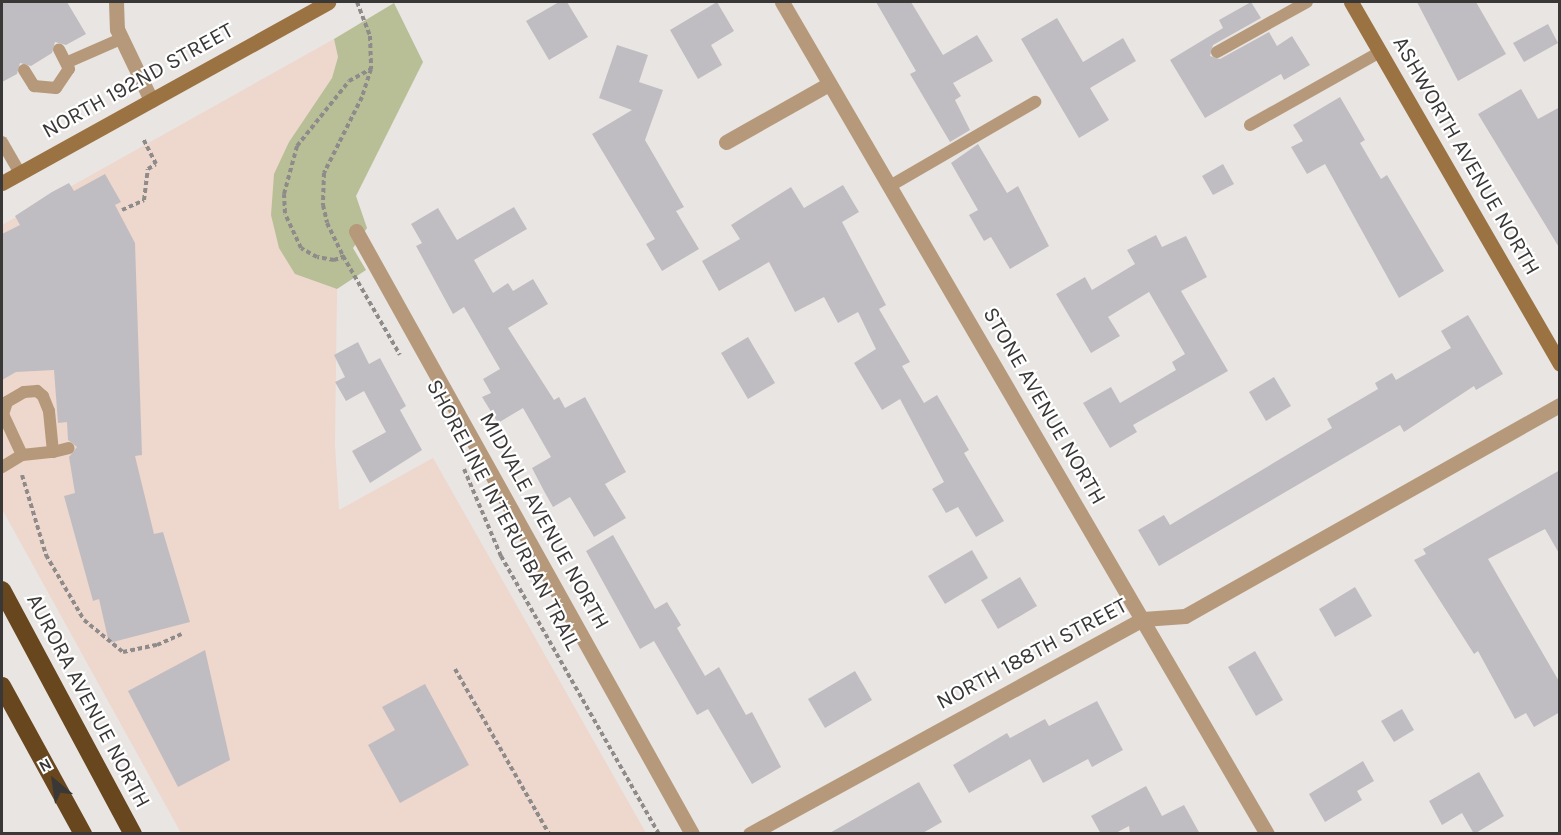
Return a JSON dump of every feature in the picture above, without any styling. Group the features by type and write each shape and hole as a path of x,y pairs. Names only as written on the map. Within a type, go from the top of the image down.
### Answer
{"highway":[{"name":"AURORA AVENUE NORTH","path":"2,590 133,834"},
{"path":"2,686 83,834"}],"street":[{"path":"118,2 122,39 151,100"},
{"name":"NORTH 192ND STREET","path":"2,183 328,2"},
{"name":"STONE AVENUE NORTH","path":"782,2 1267,834"},
{"name":"ASHWORTH AVENUE NORTH","path":"1351,2 1560,364"},
{"path":"726,142 830,84"},
{"name":"MIDVALE AVENUE NORTH","path":"356,231 692,834"},
{"name":"NORTH 188TH STREET","path":"750,834 1143,619 1185,616 1560,405"}],"lane":[{"path":"1217,52 1307,2"},
{"path":"68,62 122,39"},
{"path":"24,70 34,86 49,90 63,83 68,62 59,49"},
{"path":"1251,125 1380,52"},
{"path":"890,186 1035,102"},
{"path":"2,142 20,172"},
{"path":"18,458 3,414 7,402 24,392 44,396 50,411 53,452"},
{"path":"2,467 18,458 69,448"}],"path":[{"path":"357,2 370,36 371,69 362,97 324,173 327,224 401,358"},
{"path":"369,253 343,256 334,260 317,257 301,248 285,213 284,194 297,146 349,81 371,69"},
{"path":"122,210 144,200 148,169 156,164 143,139"},
{"path":"18,458 46,555 84,620 123,652 157,645 182,634"},
{"name":"SHORELINE INTERURBAN TRAIL","path":"460,461 501,556 659,834"},
{"path":"455,669 549,834"}],"shaded area":[{"path":"334,39 338,57 332,78 289,142 295,274 337,289 335,445 339,510 433,458 646,833 181,833 2,509 2,225"}],"green space":[{"path":"394,3 423,62 356,196 367,228 353,248 366,270 337,289 295,274 279,248 271,215 274,174 289,142 332,78 338,57 334,39"}],"building":[{"path":"2,2 67,2 86,34 66,45 55,42 52,53 31,66 20,63 17,74 2,82"},
{"path":"559,2 567,2 588,37 549,60 526,21"},
{"path":"717,2 734,31 711,45 722,65 698,79 670,30"},
{"path":"876,2 911,2 943,55 977,35 993,61 953,83 961,96 955,100 970,130 950,142 910,74 916,71"},
{"path":"1251,2 1261,18 1213,45 1210,56 1220,59 1269,32 1277,46 1292,36 1310,65 1284,80 1281,74 1205,118 1170,60 1223,28 1219,20"},
{"path":"1417,2 1476,2 1506,54 1458,81"},
{"path":"1057,18 1083,62 1123,38 1136,61 1090,88 1109,120 1079,138 1021,39"},
{"path":"1548,24 1558,43 1524,62 1513,43"},
{"path":"617,45 648,55 639,82 663,90 645,140 684,207 676,211 699,249 662,271 646,244 655,239 592,134 632,110 599,98"},
{"path":"1521,89 1538,119 1560,107 1560,249 1478,114"},
{"path":"1340,97 1365,140 1360,143 1381,179 1387,175 1444,271 1399,298 1325,164 1307,174 1291,147 1303,141 1293,125"},
{"path":"978,144 1007,193 1018,186 1049,246 1010,269 991,237 984,241 969,215 978,210 951,163"},
{"path":"1223,164 1234,184 1213,195 1202,176"},
{"path":"105,174 121,202 115,205 135,243 142,455 135,456 154,534 163,532 190,622 109,643 99,599 93,601 64,496 75,493 69,457 77,447 68,440 67,422 58,423 54,370 16,372 2,380 2,234 20,225 15,216 52,192 69,183 74,191"},
{"path":"843,185 859,212 842,222 886,305 879,309 910,362 902,366 924,403 937,395 969,450 964,453 1004,521 976,537 958,507 946,513 932,489 944,482 900,399 882,410 854,363 876,349 858,312 838,323 824,297 795,312 769,262 719,291 702,261 740,239 731,225 791,187 804,208"},
{"path":"514,207 527,229 474,260 493,293 508,283 513,291 533,279 548,304 508,328 554,400 559,397 565,408 585,397 626,472 605,484 626,518 594,537 570,497 553,507 544,491 532,468 551,457 523,408 498,423 482,397 491,393 483,379 500,369 464,307 453,314 416,246 422,243 411,224 438,208 457,240"},
{"path":"1156,235 1162,247 1186,236 1207,277 1181,291 1228,371 1133,425 1137,432 1110,448 1083,403 1111,387 1120,403 1176,370 1172,362 1185,354 1149,292 1108,317 1120,336 1091,353 1056,294 1085,277 1092,290 1135,264 1127,250"},
{"path":"1468,315 1503,374 1476,390 1474,386 1404,432 1400,425 1159,566 1138,530 1164,515 1170,525 1332,428 1327,419 1378,389 1375,383 1392,373 1396,380 1451,348 1441,331"},
{"path":"748,337 775,383 748,399 721,353"},
{"path":"358,342 369,364 380,358 406,406 400,410 422,450 370,483 352,451 386,432 364,391 346,401 335,382 345,377 334,355"},
{"path":"1274,377 1291,406 1266,421 1249,392"},
{"path":"1560,470 1560,555 1545,529 1488,559 1560,683 1560,712 1534,727 1526,713 1515,719 1478,651 1474,654 1414,560 1426,554 1423,549"},
{"path":"613,535 655,609 667,602 681,625 677,628 705,676 719,667 746,715 752,712 781,767 752,784 708,709 697,715 654,641 640,649 586,551"},
{"path":"972,550 988,578 945,604 928,576"},
{"path":"1020,577 1037,606 998,629 981,600"},
{"path":"1355,587 1372,616 1335,637 1319,609"},
{"path":"205,650 230,760 178,787 128,691"},
{"path":"1255,651 1283,700 1256,716 1228,667"},
{"path":"855,671 872,700 825,728 808,699"},
{"path":"425,684 469,765 400,803 368,745 395,730 382,707"},
{"path":"1097,701 1123,750 1092,767 1088,759 1043,783 1030,759 969,793 953,765 1007,733 1010,738 1045,719 1049,726"},
{"path":"1402,709 1414,730 1394,742 1381,721"},
{"path":"1363,761 1374,781 1357,791 1362,800 1325,822 1309,794"},
{"path":"1479,772 1504,816 1474,834 1462,813 1442,825 1429,801"},
{"path":"919,782 942,822 921,834 828,834"},
{"path":"1146,786 1162,816 1184,805 1200,834 1130,834 1129,826 1114,834 1101,834 1091,816"}]}
